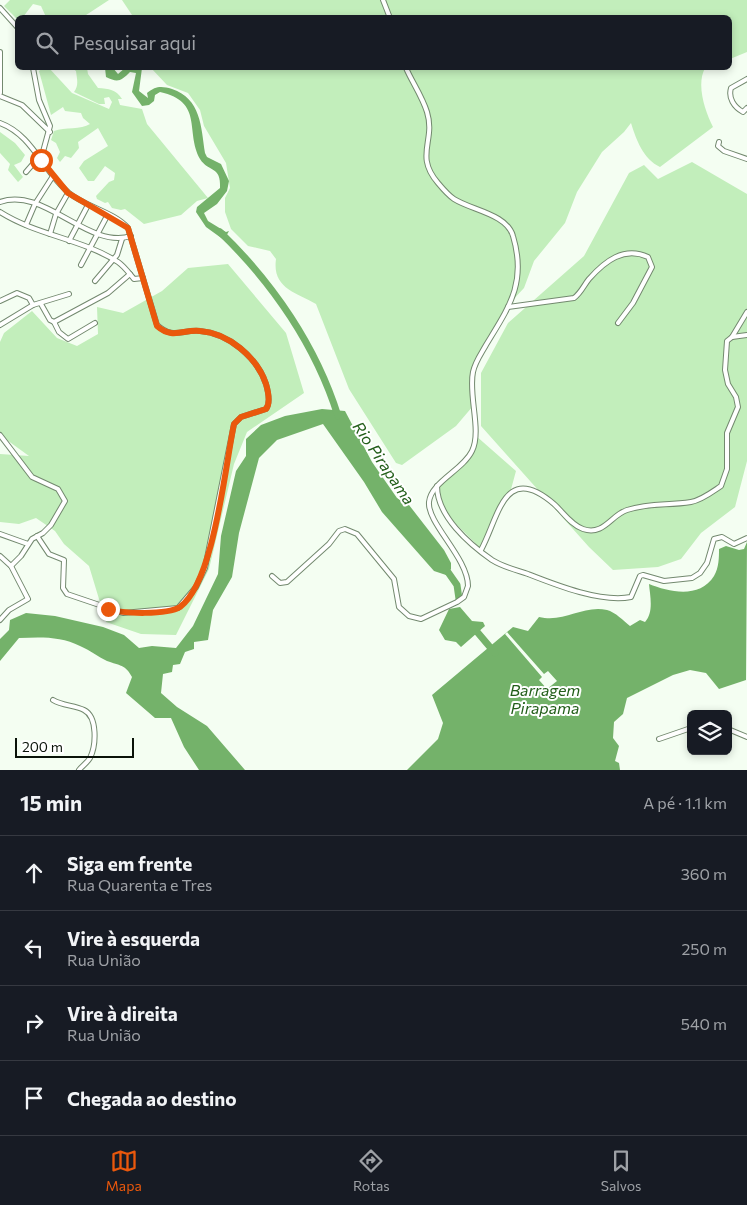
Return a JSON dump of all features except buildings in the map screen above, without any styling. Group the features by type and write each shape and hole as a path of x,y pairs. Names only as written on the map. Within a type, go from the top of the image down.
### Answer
{"street":[{"path":"383,0 389,15"},
{"path":"0,8 15,25"},
{"path":"0,52 0,92"},
{"path":"26,172 40,158 50,132 50,123 39,100 33,70"},
{"path":"272,576 280,583 287,582 329,544 339,531 345,529 357,534 394,579 399,607 409,616 421,619 457,602 466,593 468,582 461,562 430,510 429,499 437,486 457,471 474,447 474,368 516,292 518,274 514,237 511,230 500,220 454,199 428,170 426,158 429,133 427,112 407,70"},
{"path":"747,79 731,88 730,97 739,110 743,112 747,108"},
{"path":"0,96 22,105 38,118 50,132"},
{"path":"0,123 18,132 68,193 126,226 131,236 157,326 170,334 202,331 232,342 254,363 267,388 269,403 267,408 241,417 234,424 212,538 200,582 181,606 175,609 133,614 114,611 65,593 63,588 64,560 49,554 37,536"},
{"path":"720,142 718,146 724,151 747,160"},
{"path":"26,225 35,204 53,176"},
{"path":"50,234 56,214 68,193"},
{"path":"0,202 19,199 35,204 98,233 122,239 131,236"},
{"path":"69,241 88,205"},
{"path":"0,212 26,225 91,249 113,260 136,280 143,278"},
{"path":"81,265 107,216"},
{"path":"95,281 113,260 119,250 122,239"},
{"path":"508,307 574,298 598,270 610,260 633,252 648,257 652,267 633,303 618,323"},
{"path":"54,322 108,293 130,274"},
{"path":"0,301 17,293 29,298 33,306"},
{"path":"0,325 33,306 69,294"},
{"path":"41,304 50,320 54,322 68,339 95,323"},
{"path":"481,550 498,508 506,496 518,489 531,489 545,497 583,529 596,530 613,522 622,512 644,505 692,502 721,486 727,468 727,433 738,407 736,397 728,384 724,370 727,341 732,337 747,312"},
{"path":"732,337 747,335"},
{"path":"0,435 32,477 58,489 65,498 65,503 51,525 28,544 12,566"},
{"path":"437,486 438,501 448,516 494,561 541,580 596,596 631,597 641,575 675,581 687,580 695,576 707,563 714,539 722,537 734,544 747,538"},
{"path":"0,534 28,544"},
{"path":"0,556 12,566 27,595 27,601 12,608 0,620"},
{"path":"53,700 84,710 91,718 94,733 92,751 88,761 79,770"},
{"path":"659,739 687,729"},
{"path":"732,731 747,737"}],"shaded area":[{"path":"10,0 109,0 86,15 45,15 41,6 33,4 25,15 15,15 15,17 4,6"},
{"path":"122,0 747,0 747,52 732,58 732,15 132,15"},
{"path":"51,70 72,93 109,109 112,102 109,97 104,98 105,104 99,104 74,92 77,87 75,70 87,70 98,88 112,90 120,96 122,99 118,99 120,105 142,109 147,124 208,198 197,201 181,215 144,224 125,209 112,208 108,202 105,203 97,199 96,196 109,182 114,180 115,173 105,166 94,181 88,181 79,168 84,161 108,146 98,128 78,142 79,148 71,158 65,156 60,162 57,158 60,152 56,143 51,140 54,131 90,124 83,118 81,113 65,111 63,107 51,115 39,71"},
{"path":"153,70 704,70 701,90 713,127 660,167 645,154 631,123 602,152 577,192 565,223 534,261 524,288 510,303 474,368 473,406 456,426 402,465 396,463 349,389 316,304 293,292 281,283 276,269 276,259 270,251 248,246 231,229 225,212 225,198 230,188 226,163 204,126 200,110 188,93 167,85"},
{"path":"0,132 15,143 25,155 21,162 14,165 23,177 18,182 8,170 10,164 0,153"},
{"path":"692,162 747,194 747,461 735,507 701,533 681,559 658,567 613,570 589,547 481,426 481,373 508,323 584,256 629,173 644,165 658,179"},
{"path":"228,264 286,333 304,393 247,432 234,464 209,569 176,635 141,634 106,622 89,566 64,544 55,531 36,518 19,524 0,522 0,454 29,456 0,435 0,342 4,333 32,311 57,338 77,346 98,334 97,307 123,313 162,291 188,268"},
{"path":"475,435 516,471 510,493 497,508 481,549 448,516 434,490 466,461"}],"water":[{"path":"105,70 115,70 118,74 123,70 142,70 139,91 148,98 147,93 150,91 159,87 165,87 189,99 198,115 205,153 207,157 221,164 229,181 227,191 217,204 204,213 208,221 226,232 229,231 224,240 206,227 196,212 197,207 220,188 220,181 216,172 200,159 191,119 183,103 174,97 160,92 155,95 154,101 149,105 142,106 132,92 136,73 130,72 122,79 116,80 106,77"},
{"path":"322,409 345,411 372,462 397,498 409,505 444,550 451,563 451,569 446,575 434,571 382,512 364,482 323,424 277,440 259,458 239,533 232,577 213,610 208,640 194,642 194,649 185,652 180,664 173,665 172,672 163,674 161,693 177,707 207,726 245,770 199,770 184,747 171,718 155,718 126,693 132,677 127,670 87,649 65,640 35,637 19,638 0,661 0,639 9,630 10,620 26,613 55,616 103,627 124,635 139,648 152,646 176,648 193,626 218,574 221,536 236,471 246,456 246,439 261,425 285,416"},
{"name":"Barragem Pirapama","path":"747,542 746,680 719,689 706,673 690,670 673,675 627,698 623,714 614,722 613,738 619,746 615,761 619,763 620,770 407,770 438,739 443,723 432,695 513,627 528,631 539,617 557,618 598,609 613,613 630,626 640,620 645,622 650,614 649,584 684,592 701,588 716,573 719,549 726,546 739,550 744,549"},
{"path":"460,607 472,621 483,622 485,626 461,647 456,642 445,640 439,630 449,609"}],"pier":[{"path":"507,632 544,674 548,671 557,681 547,689 539,680 542,677 505,634"}],"waterway":[{"path":"220,232 258,272 291,317 318,365 338,416"},
{"name":"Rio Pirapama","path":"443,565 457,585 459,599"},
{"name":"Rio Pirapama","path":"473,627 495,653"}],"route":[{"path":"41,160 68,193 107,216 123,223 128,228 157,326 170,334 193,330 202,331 215,334 232,342 254,363 262,374 267,388 269,403 266,409 238,418 235,421 211,544 202,577 194,591 181,606 175,609 133,614 108,609"}]}
